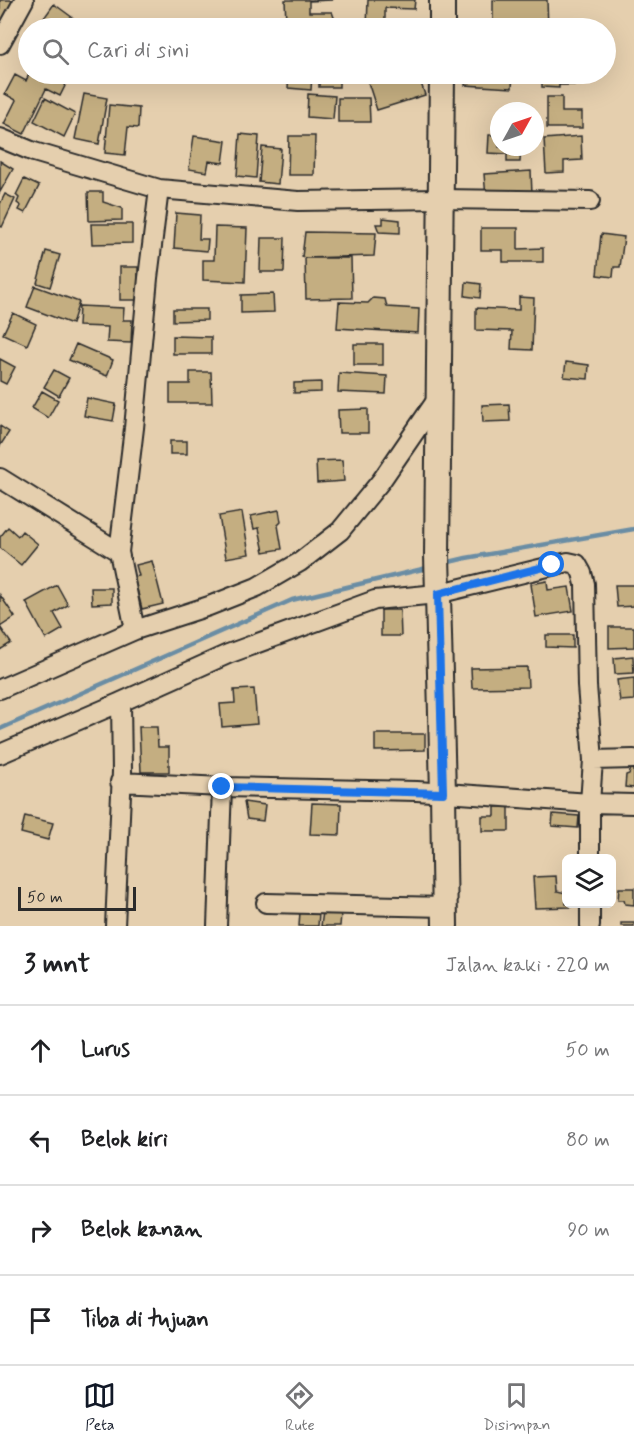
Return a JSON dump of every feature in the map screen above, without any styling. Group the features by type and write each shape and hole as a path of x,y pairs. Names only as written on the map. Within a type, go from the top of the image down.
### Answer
{"street":[{"path":"0,44 24,0"},
{"path":"442,0 442,18"},
{"path":"266,903 445,917 437,588 442,84"},
{"path":"0,138 34,152 159,189 298,201 440,199 590,201"},
{"path":"135,630 119,552 159,189"},
{"path":"0,688 135,630 209,606 256,587 300,562 340,531 381,481 438,398"},
{"path":"0,478 119,552"},
{"path":"0,754 228,654 375,600 568,562 577,564 585,584 587,686 593,760 590,854"},
{"path":"115,926 122,772 121,702"},
{"path":"593,760 634,759"},
{"path":"120,782 443,793 634,804"},
{"path":"217,926 222,787"},
{"path":"590,908 590,926"}],"building":[{"path":"0,0 11,0 18,4 0,32"},
{"path":"285,0 333,0 309,1 309,12 332,12 334,18 286,18"},
{"path":"368,0 415,0 414,9 385,8 385,18 367,18"},
{"path":"493,0 547,0 548,18 493,18"},
{"path":"54,4 73,18 44,18"},
{"path":"15,75 18,77 18,84 66,84 60,96 46,89 24,134 4,124 16,100 5,94"},
{"path":"288,84 311,84 311,90 288,88"},
{"path":"319,84 339,84 339,87 319,87"},
{"path":"369,84 421,84 425,95 377,110"},
{"path":"465,84 512,84 512,88"},
{"path":"542,84 574,84 559,85 559,88 542,87"},
{"path":"84,94 107,98 99,144 75,139"},
{"path":"308,94 335,96 333,119 307,117"},
{"path":"547,97 562,97 562,112 582,112 582,128 547,128"},
{"path":"45,98 75,114 64,137 34,121"},
{"path":"338,98 369,98 370,122 338,122"},
{"path":"109,105 139,108 138,128 128,127 125,155 105,153"},
{"path":"240,134 259,136 256,178 237,176"},
{"path":"489,135 490,135 490,153 488,153"},
{"path":"194,136 226,141 223,163 209,161 207,172 189,169"},
{"path":"289,136 315,136 314,175 288,175"},
{"path":"581,136 582,160 564,161 564,172 546,173 544,139"},
{"path":"262,147 281,149 278,184 259,182"},
{"path":"507,156 520,156 520,162 507,162"},
{"path":"0,161 13,169 0,192"},
{"path":"531,171 532,194 486,197 484,174"},
{"path":"24,179 39,186 25,213 19,210 21,206 17,203 19,198 16,195"},
{"path":"88,192 103,192 103,202 122,208 122,220 89,221"},
{"path":"5,194 15,199 2,227 0,226 0,204"},
{"path":"176,213 200,215 199,239 208,239 207,251 174,248"},
{"path":"383,218 400,220 400,233 379,232 376,224 383,224"},
{"path":"91,224 132,224 132,243 92,244"},
{"path":"215,227 247,228 245,282 203,280 203,260 214,260"},
{"path":"481,228 518,228 518,249 543,248 543,262 503,262 503,250 481,250"},
{"path":"305,232 376,233 374,256 302,257"},
{"path":"601,234 624,237 620,267 614,267 613,277 597,275"},
{"path":"261,238 285,238 284,272 260,272"},
{"path":"46,251 60,255 50,287 37,283"},
{"path":"305,258 351,258 352,298 306,299"},
{"path":"120,267 138,267 138,300 120,300"},
{"path":"466,282 481,284 480,298 465,296"},
{"path":"35,286 79,302 72,324 27,307"},
{"path":"273,294 274,312 241,313 241,295"},
{"path":"519,297 534,298 532,350 511,349 512,331 476,330 476,308 519,310"},
{"path":"373,298 385,299 387,307 419,309 418,333 337,328 339,302 368,303"},
{"path":"79,306 124,308 123,320 132,320 131,343 107,342 108,327 78,326"},
{"path":"173,309 207,309 207,320 173,321"},
{"path":"13,313 36,324 27,345 3,334"},
{"path":"173,336 211,337 211,354 173,354"},
{"path":"76,344 113,360 107,376 69,360"},
{"path":"354,344 383,344 383,365 354,365"},
{"path":"0,359 15,367 6,384 0,381"},
{"path":"566,362 589,365 588,379 564,377"},
{"path":"54,370 69,378 59,396 44,387"},
{"path":"190,372 211,372 212,403 170,403 170,384 190,384"},
{"path":"339,373 387,376 386,394 338,392"},
{"path":"321,382 321,392 294,393 294,383"},
{"path":"42,391 58,400 48,418 32,408"},
{"path":"87,398 116,404 113,421 84,416"},
{"path":"509,404 510,421 483,422 482,405"},
{"path":"368,409 368,433 339,433 338,410"},
{"path":"0,426 9,432 0,446"},
{"path":"170,441 187,441 187,454 170,454"},
{"path":"342,460 344,481 317,483 316,461"},
{"path":"279,510 281,522 278,525 282,549 264,552 259,528 254,529 251,516"},
{"path":"242,512 249,554 226,558 219,516"},
{"path":"8,527 18,536 22,531 38,544 21,565 0,548 0,537"},
{"path":"152,561 163,604 142,609 134,577 139,576 136,565"},
{"path":"547,581 548,590 569,587 573,611 536,617 531,584"},
{"path":"57,585 68,605 54,613 63,629 46,639 26,602"},
{"path":"615,585 634,585 634,606 617,607"},
{"path":"91,588 112,588 112,603 92,604"},
{"path":"0,595 15,617 0,627"},
{"path":"381,610 400,610 401,636 381,636"},
{"path":"0,627 11,643 0,650"},
{"path":"609,627 634,627 634,647 609,648"},
{"path":"546,635 573,635 573,648 546,647"},
{"path":"633,656 634,673 615,674 614,658"},
{"path":"527,667 528,687 472,688 471,668"},
{"path":"634,678 634,700 620,701 617,680"},
{"path":"254,689 257,724 222,727 220,704 235,703 234,690"},
{"path":"139,727 157,727 158,747 169,747 169,772 141,772"},
{"path":"375,734 425,734 425,750 375,751"},
{"path":"634,769 634,788 625,787 626,775"},
{"path":"244,802 265,805 263,821 247,819"},
{"path":"312,803 341,804 340,835 310,834"},
{"path":"495,807 509,807 509,831 482,831 482,816 495,816"},
{"path":"553,814 579,816 578,828 552,826"},
{"path":"25,816 53,823 48,840 21,833"},
{"path":"556,876 557,891 562,892 562,907 535,908 533,877"},
{"path":"619,888 634,888 634,905 618,900"},
{"path":"300,912 319,913 318,926 299,926"},
{"path":"323,912 341,914 340,926 321,926"},
{"path":"621,923 634,923 634,926 621,926"}],"waterway":[{"path":"445,563 634,529"},
{"path":"0,729 292,600 431,567"}],"route":[{"path":"222,787 443,793 438,594 552,565"}]}
